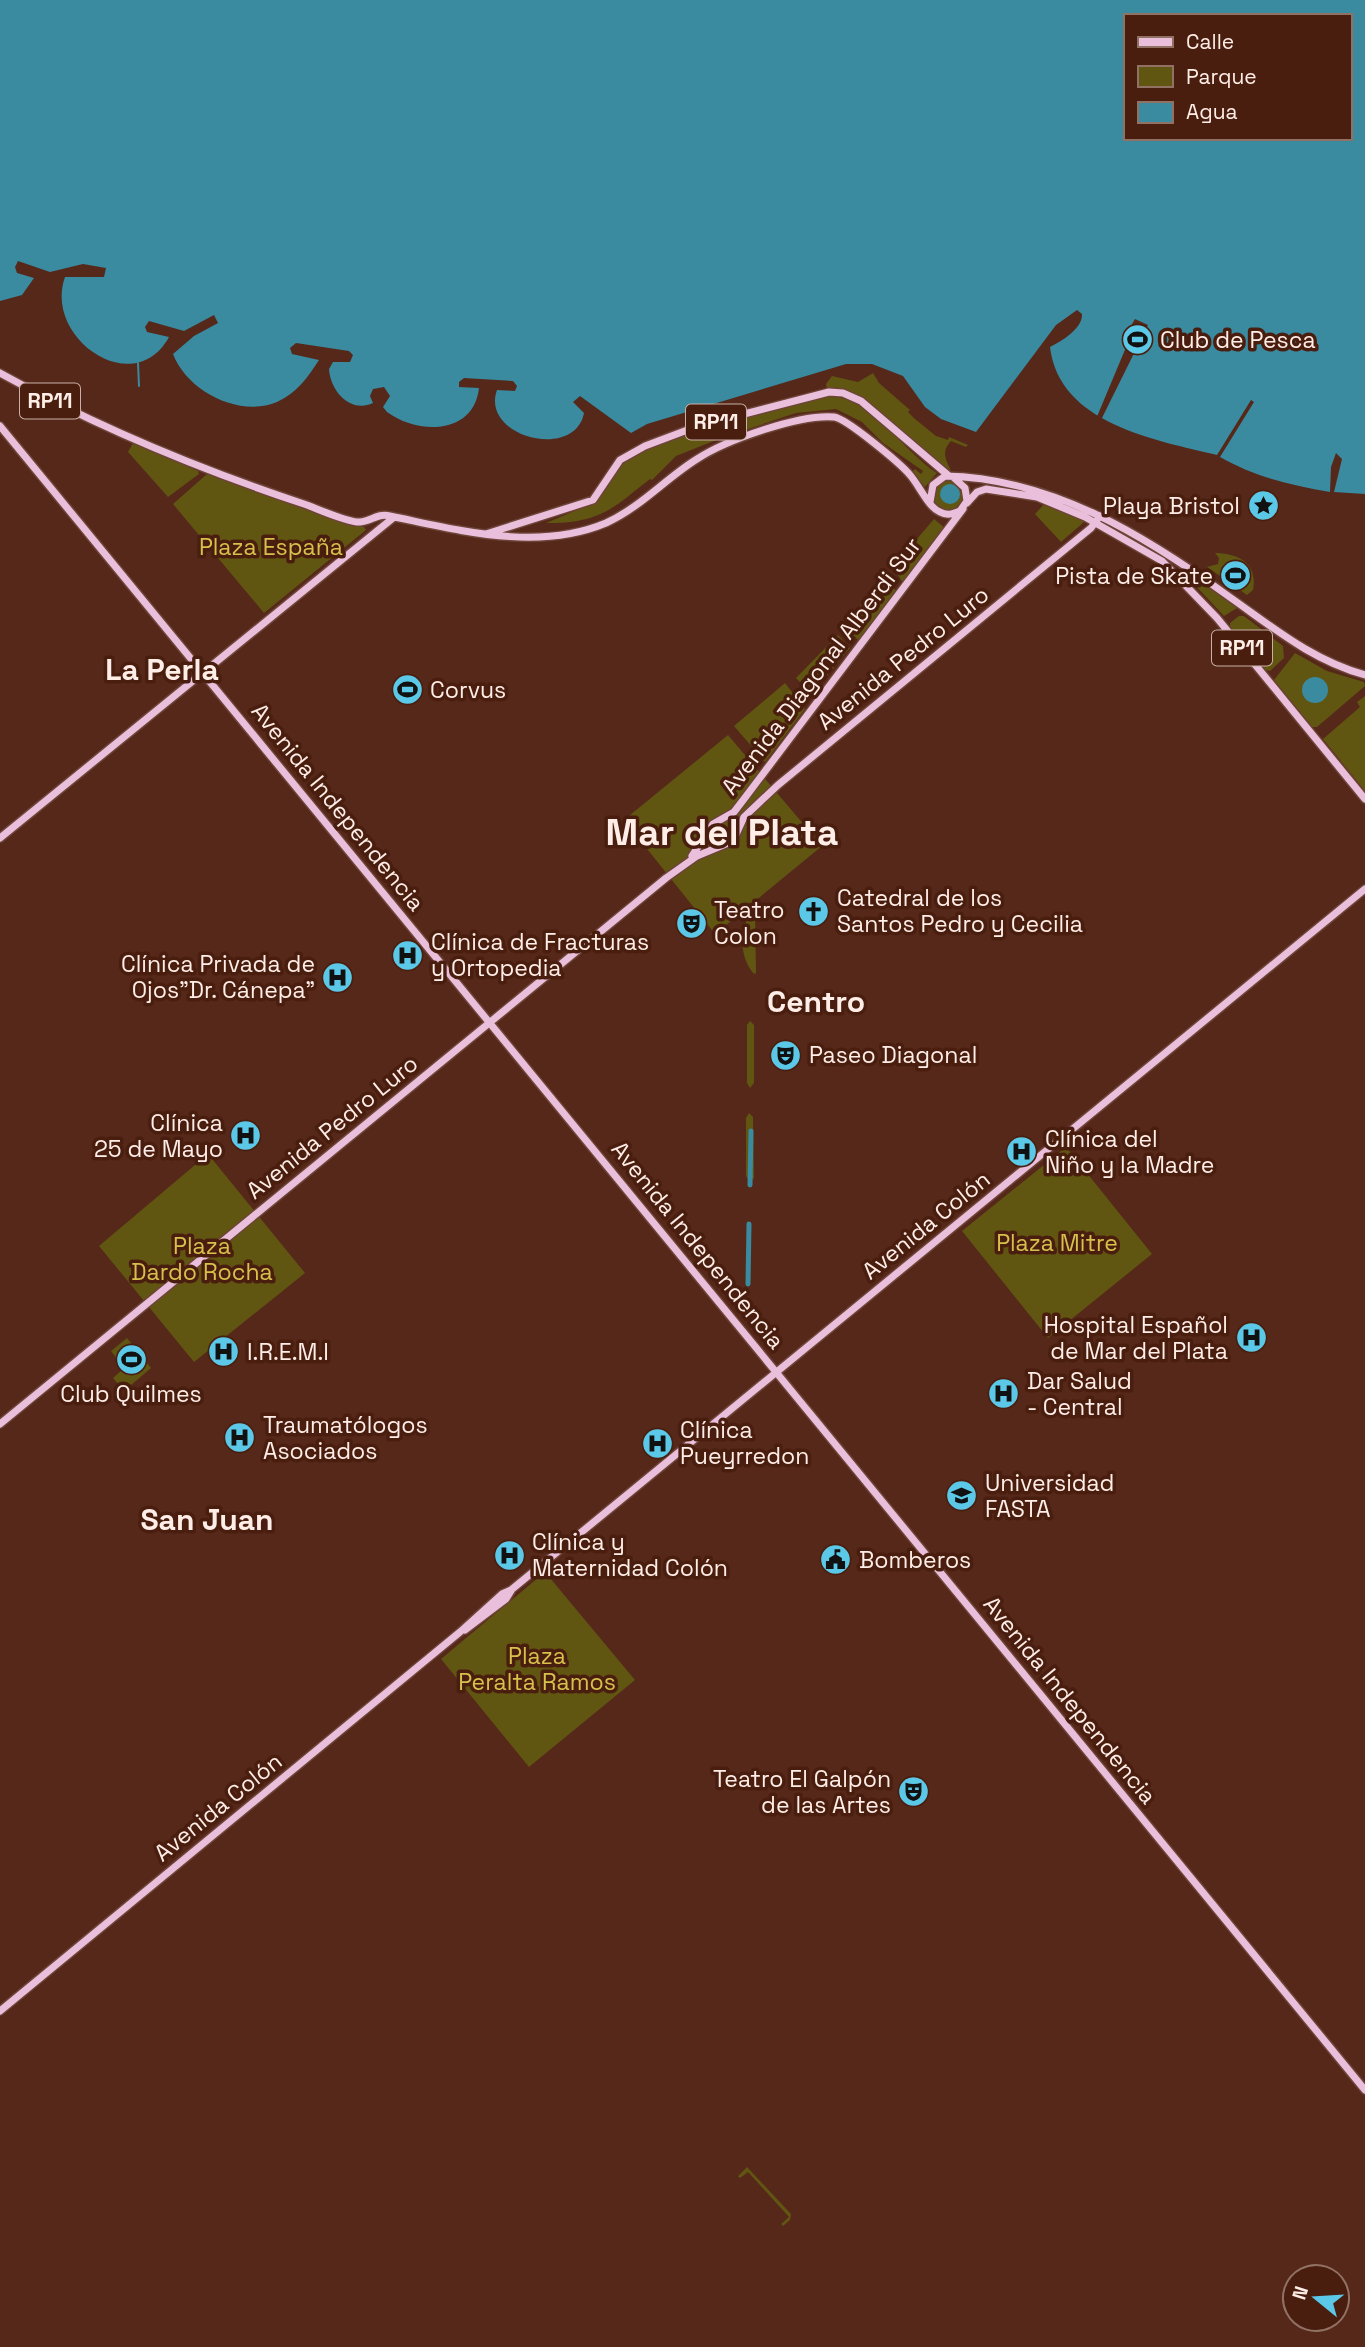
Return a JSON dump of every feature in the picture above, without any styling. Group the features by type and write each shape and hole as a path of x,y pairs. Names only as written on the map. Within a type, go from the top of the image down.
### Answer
{"main road":[{"name":"RP11","path":"0,373 55,404 187,464 358,522 379,515 491,537 565,533 600,525 642,503 690,464 711,452 791,424 830,417 850,424 905,469 938,512 954,514 980,490 1000,490 1045,500 1098,520 1168,566 1217,618 1362,796"},
{"name":"RP11","path":"486,534 593,500 620,460 645,446 698,426 829,392 843,393 861,401 951,476 965,488 965,506"},
{"name":"Avenida Independencia","path":"0,426 1365,2090"},
{"name":"RP11","path":"951,476 1038,491 1167,552 1305,651 1365,675"},
{"path":"930,502 933,485 939,478 951,476"},
{"name":"Avenida Diagonal Alberdi Sur","path":"719,820 734,812 949,531 965,506"},
{"path":"938,512 949,531"},
{"path":"0,838 388,520 401,519"},
{"name":"Avenida Pedro Luro","path":"736,834 751,809 1098,520"},
{"path":"533,521 531,529 536,535"},
{"path":"744,799 743,808 751,809"},
{"path":"719,820 731,822 736,834 733,841 725,845 713,839 711,828 719,820"},
{"name":"Avenida Pedro Luro","path":"0,1424 688,861 711,828"},
{"name":"Avenida Pedro Luro","path":"688,861 725,845"},
{"name":"Avenida Colón","path":"460,1632 474,1626 511,1591 1365,889"},
{"name":"Avenida Colón","path":"0,2011 460,1632 487,1606 511,1591"}],"green space":[{"path":"873,373 879,383 910,410 908,412 915,419 936,436 948,440 949,437 968,445 966,447 951,441 948,445 945,457 951,471 845,391 827,389 826,384 832,376 858,382"},
{"path":"832,396 848,400 876,417 937,473 925,487 912,472 915,469 921,474 923,471 883,443 862,422 836,409 796,413 676,456 652,480 596,516 546,523 596,502 621,463 644,449 773,407"},
{"path":"133,443 198,471 199,474 168,497 128,452"},
{"name":"Plaza España","path":"207,474 364,527 366,530 264,613 173,504"},
{"path":"949,481 960,485 964,496 960,507 949,511 938,507 934,496 938,485"},
{"path":"1045,503 1084,522 1061,542 1035,514"},
{"path":"934,519 945,528 903,583 893,567"},
{"name":"Pista de Skate","path":"1215,553 1232,555 1245,562 1253,573 1253,590 1247,595 1207,567 1218,564 1219,558"},
{"path":"1178,567 1234,605 1237,608 1224,616"},
{"path":"883,575 897,592 860,642 845,626"},
{"path":"1239,616 1244,616 1283,646 1284,658 1270,671 1265,670 1230,627 1230,623"},
{"path":"838,635 850,648 812,694 796,678"},
{"path":"1295,653 1327,671 1364,682 1365,686 1317,727 1312,727 1274,680"},
{"path":"785,683 805,709 765,762 734,726"},
{"path":"1365,696 1365,791 1323,739 1360,707 1357,702"},
{"path":"728,735 822,846 715,934 624,820"},
{"path":"755,912 754,974 746,960 742,942 745,925"},
{"path":"750,1021 754,1025 754,1083 750,1088 747,1083 747,1025"},
{"path":"749,1113 753,1117 754,1178 750,1182 746,1176 746,1118"},
{"name":"Plaza Mitre","path":"1066,1147 1152,1254 1048,1338 962,1231"},
{"name":"Plaza Dardo Rocha","path":"208,1154 305,1273 194,1362 99,1246"},
{"name":"Club Quilmes","path":"127,1338 151,1368 124,1391 113,1378 124,1368 111,1351"},
{"name":"Plaza Peralta Ramos","path":"545,1572 635,1680 529,1767 441,1659"},
{"path":"747,2167 791,2214 790,2220 783,2226 781,2224 789,2217 748,2172 740,2178 738,2176"}],"water":[{"path":"0,0 1365,0 1365,494 1334,492 1342,459 1336,453 1331,467 1330,492 1273,479 1220,457 1254,402 1251,400 1217,455 1140,435 1091,411 1071,394 1057,373 1050,347 1066,338 1079,324 1082,314 1077,310 1056,325 976,432 941,419 925,407 903,376 872,364 846,364 647,424 631,433 580,396 573,402 584,413 577,428 564,436 548,439 515,431 502,420 495,406 497,390 515,391 517,386 513,381 464,378 459,382 459,387 479,388 475,403 467,415 443,426 414,425 400,420 383,407 390,396 384,387 373,389 370,396 373,403 365,406 349,403 337,392 329,369 333,362 350,362 353,355 349,351 296,343 290,348 292,354 319,360 296,389 277,402 262,406 231,404 202,390 180,367 173,354 194,336 218,323 214,315 184,331 149,321 145,327 147,332 169,337 154,355 135,363 115,362 96,354 79,340 67,321 62,300 65,277 104,277 106,268 83,264 50,272 18,261 15,267 17,273 34,278 22,295 0,301"},
{"path":"950,484 957,487 960,494 957,501 950,504 943,501 940,494 943,487"},
{"path":"1315,677 1324,681 1328,690 1324,699 1315,703 1306,699 1302,690 1306,681"}],"pier":[{"path":"1135,319 1148,325 1100,422 1096,419 1132,333 1128,337 1125,336"}],"waterway":[{"path":"138,363 139,386"},
{"path":"750,1185 751,1131"},
{"path":"748,1284 749,1224"}],"place":[{"name":"Club de Pesca","path":"1137,340"},
{"name":"Playa Bristol","path":"1263,506"},
{"name":"Pista de Skate","path":"1236,576"},
{"name":"Corvus","path":"407,690"},
{"name":"Catedral de los Santos Pedro y Cecilia","path":"814,911"},
{"name":"Teatro Colon","path":"691,923"},
{"name":"Clínica de Fracturas y Ortopedia","path":"408,955"},
{"name":"Clínica Privada de Ojos\"Dr. Cánepa\"","path":"338,977"},
{"name":"Paseo Diagonal","path":"786,1055"},
{"name":"Clínica 25 de Mayo","path":"246,1136"},
{"name":"Clínica del Niño y la Madre","path":"1022,1152"},
{"name":"Hospital Español de Mar del Plata","path":"1251,1338"},
{"name":"I.R.E.M.I","path":"224,1352"},
{"name":"Club Quilmes","path":"131,1360"},
{"name":"Dar Salud - Central","path":"1004,1394"},
{"name":"Traumatólogos Asociados","path":"240,1438"},
{"name":"Clínica Pueyrredon","path":"657,1443"},
{"name":"Universidad FASTA","path":"962,1496"},
{"name":"Clínica y Maternidad Colón","path":"509,1555"},
{"name":"Bomberos","path":"836,1560"},
{"name":"Teatro El Galpón de las Artes","path":"914,1792"}],"district":[{"name":"La Perla","path":"162,670"},
{"name":"Mar del Plata","path":"722,832"},
{"name":"Centro","path":"816,1002"},
{"name":"San Juan","path":"207,1520"}]}
